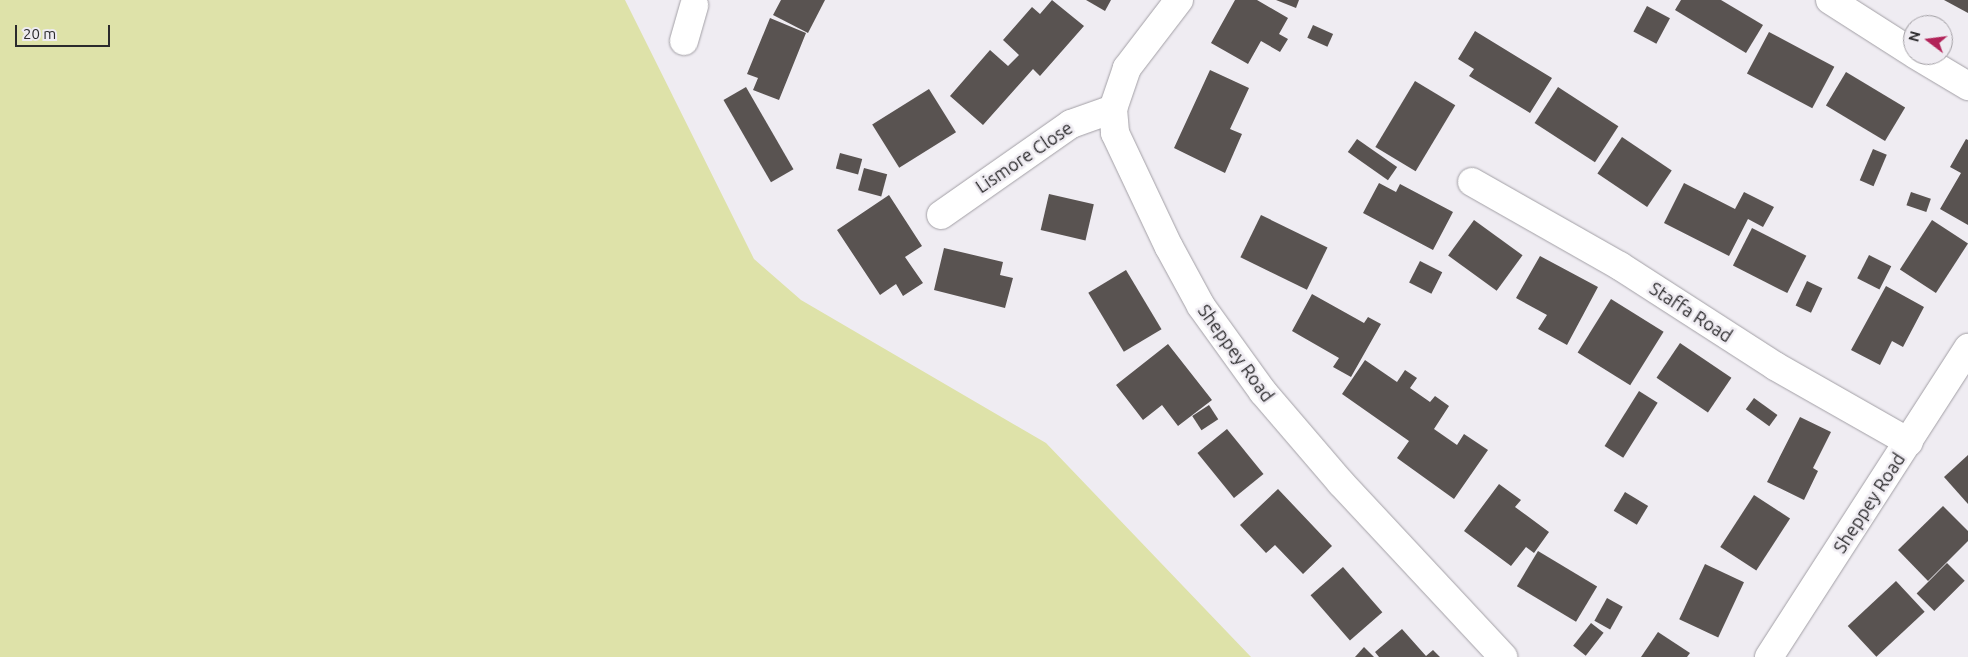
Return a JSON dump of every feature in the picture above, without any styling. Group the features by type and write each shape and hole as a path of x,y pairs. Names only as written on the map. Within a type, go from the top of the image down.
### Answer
{"street":[{"name":"Sheppey Road","path":"1179,0 1127,68 1113,109 1115,133 1165,238 1201,306 1263,392 1341,483 1502,657"},
{"path":"1830,0 1903,47"},
{"path":"684,41 692,2"},
{"path":"1933,65 1968,86"},
{"name":"Lismore Close","path":"941,215 1071,124 1113,109"},
{"name":"Staffa Road","path":"1472,182 1620,266 1775,366 1910,442"},
{"name":"Sheppey Road","path":"1769,657 1910,442 1968,348"}],"green space":[{"path":"0,0 625,0 754,259 801,300 1046,443 1251,657 0,657"}],"building":[{"path":"781,0 825,0 808,33 773,15"},
{"path":"1052,0 1084,26 1040,76 1033,69 983,125 950,96 990,50 1008,66 1019,55 1003,40 1032,7 1040,14"},
{"path":"1086,0 1111,0 1105,11"},
{"path":"1235,0 1257,0 1288,18 1279,34 1288,39 1280,52 1261,41 1248,64 1211,43"},
{"path":"1276,0 1299,0 1296,8"},
{"path":"1681,0 1721,0 1763,25 1746,53 1675,10"},
{"path":"1944,0 1968,0 1968,13"},
{"path":"1647,6 1670,18 1656,44 1633,32"},
{"path":"770,18 806,33 779,100 753,90 758,78 747,74"},
{"path":"1313,25 1333,34 1327,47 1307,38"},
{"path":"1475,31 1552,78 1530,113 1469,76 1474,69 1458,59"},
{"path":"1769,32 1834,67 1812,108 1747,73"},
{"path":"1210,70 1249,88 1230,129 1242,134 1225,173 1174,148"},
{"path":"1846,72 1905,108 1885,141 1826,105"},
{"path":"1415,81 1455,105 1416,171 1375,147"},
{"path":"746,87 794,169 771,182 723,100"},
{"path":"1558,87 1618,126 1595,162 1535,123"},
{"path":"929,89 956,132 899,168 872,125"},
{"path":"1622,137 1672,171 1647,207 1597,173"},
{"path":"1357,139 1397,167 1388,180 1348,152"},
{"path":"1966,139 1968,140 1968,225 1940,209 1961,173 1950,167"},
{"path":"1873,149 1887,155 1874,186 1860,180"},
{"path":"840,153 862,159 858,174 836,168"},
{"path":"864,168 887,174 881,196 858,190"},
{"path":"1379,183 1396,192 1400,184 1453,212 1433,250 1363,213"},
{"path":"1684,183 1735,209 1744,192 1774,207 1763,227 1748,219 1729,256 1664,223"},
{"path":"1911,192 1931,199 1926,212 1906,205"},
{"path":"1049,194 1094,204 1085,240 1041,230"},
{"path":"889,195 922,246 905,257 923,283 903,296 896,284 880,295 837,230"},
{"path":"1261,215 1328,247 1307,290 1240,257"},
{"path":"1474,220 1523,255 1497,291 1448,256"},
{"path":"1932,220 1968,243 1936,293 1900,269"},
{"path":"1752,228 1806,256 1787,293 1733,265"},
{"path":"944,248 1003,262 1000,275 1013,278 1005,308 934,290"},
{"path":"1869,255 1891,266 1879,290 1857,278"},
{"path":"1540,256 1598,287 1567,345 1538,329 1547,315 1516,298"},
{"path":"1420,261 1442,272 1431,294 1409,282"},
{"path":"1126,270 1162,329 1124,352 1088,293"},
{"path":"1807,281 1822,288 1811,313 1796,305"},
{"path":"1886,286 1924,307 1903,347 1892,341 1880,365 1851,350"},
{"path":"1312,294 1364,323 1368,317 1381,324 1351,377 1333,367 1339,358 1292,331"},
{"path":"1611,299 1664,332 1630,385 1578,352"},
{"path":"1680,343 1731,378 1708,412 1657,378"},
{"path":"1168,344 1212,400 1178,426 1162,405 1143,420 1116,385"},
{"path":"1365,360 1397,382 1405,370 1417,378 1410,388 1430,402 1435,396 1449,406 1434,429 1457,445 1464,434 1488,450 1454,499 1397,458 1409,441 1342,394"},
{"path":"1639,391 1658,403 1623,458 1605,446"},
{"path":"1754,398 1777,415 1769,426 1746,409"},
{"path":"1209,405 1218,419 1201,430 1192,416"},
{"path":"1800,417 1831,432 1813,468 1818,471 1804,500 1767,482"},
{"path":"1227,429 1264,474 1234,498 1197,453"},
{"path":"1968,455 1968,504 1944,477"},
{"path":"1499,484 1521,500 1515,507 1549,532 1534,553 1526,547 1511,566 1464,531"},
{"path":"1278,489 1332,546 1303,574 1275,545 1266,553 1240,525"},
{"path":"1625,492 1648,506 1637,525 1614,511"},
{"path":"1754,495 1790,518 1756,570 1720,547"},
{"path":"1943,506 1968,531 1968,541 1928,581 1898,550"},
{"path":"1538,551 1597,587 1576,622 1517,586"},
{"path":"1947,563 1965,581 1934,611 1917,593"},
{"path":"1705,564 1744,582 1718,637 1679,619"},
{"path":"1343,567 1382,612 1350,640 1311,595"},
{"path":"1896,581 1925,612 1876,657 1848,626"},
{"path":"1607,598 1623,607 1610,629 1594,621"},
{"path":"1591,623 1604,633 1586,656 1573,646"},
{"path":"1402,629 1426,656 1433,650 1440,657 1379,657 1375,652"},
{"path":"1658,632 1690,653 1687,657 1641,657"},
{"path":"1364,647 1374,657 1355,657"}]}
